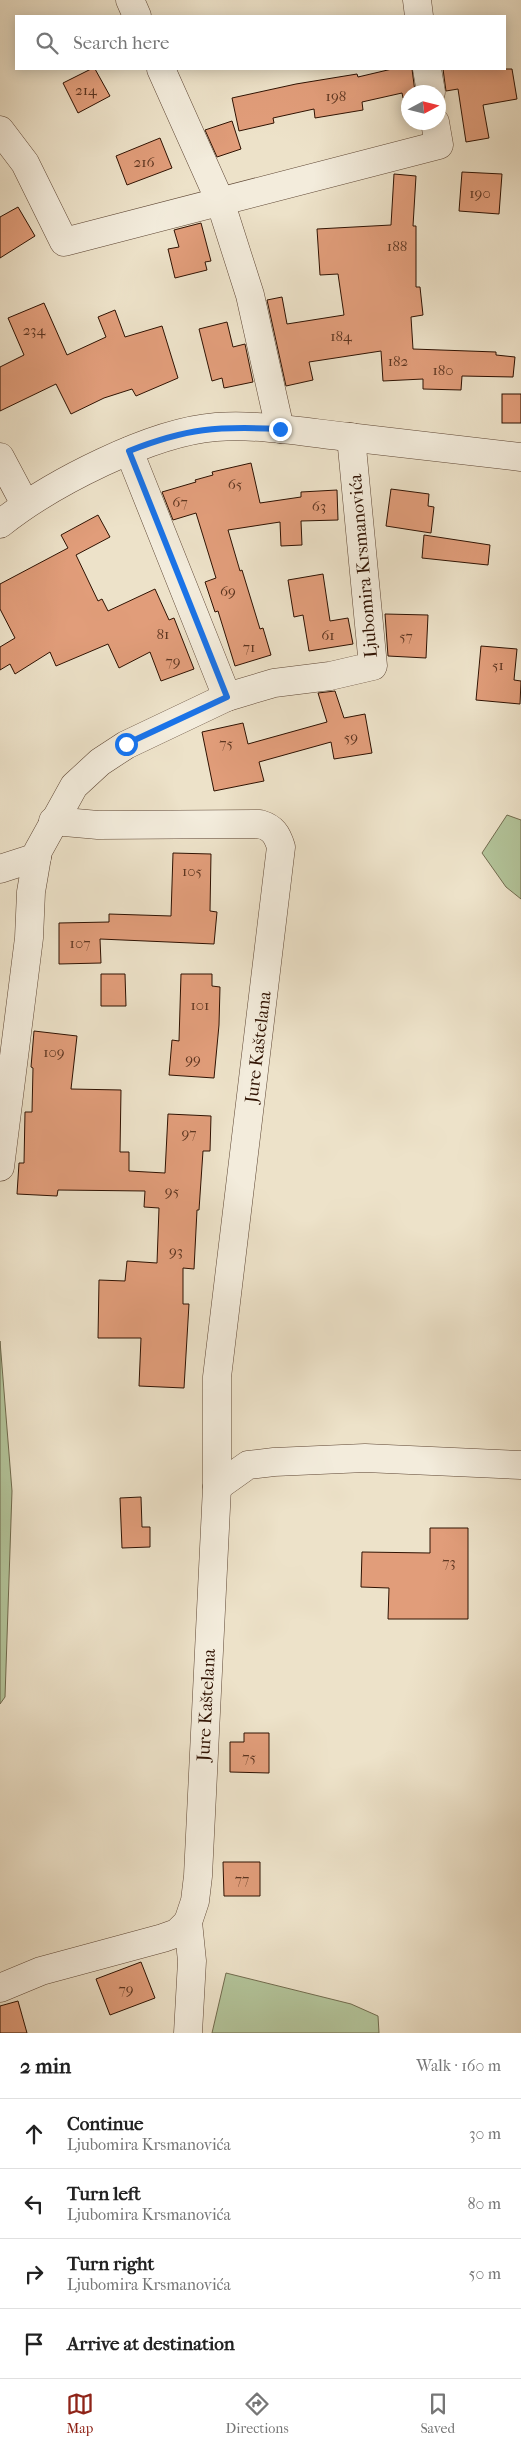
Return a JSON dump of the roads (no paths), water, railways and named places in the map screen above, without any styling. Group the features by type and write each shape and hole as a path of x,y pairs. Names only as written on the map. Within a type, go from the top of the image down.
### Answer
{"street":[{"path":"130,0 137,15"},
{"path":"417,0 420,15"},
{"path":"160,70 220,202 250,295 280,429"},
{"path":"427,70 430,85"},
{"path":"0,130 25,163 64,242 439,145 437,130"},
{"path":"0,524 24,504 129,451 160,439 192,430 237,427 280,429 521,457"},
{"name":"Ljubomira Krsmanovića","path":"0,1168 29,938 31,892 37,857 53,821 74,786 100,762 126,744 227,697 274,683 330,676 373,666 351,437"},
{"path":"129,451 227,697"},
{"path":"0,457 24,504"},
{"name":"Jure Kaštelana","path":"53,821 98,826 260,824 271,827 278,837 281,847 216,1377 217,1487 198,1876 195,1901 188,1922 192,1961 188,2033"},
{"path":"0,869 37,857"},
{"path":"216,1442 231,1456 248,1465"},
{"path":"217,1487 248,1465 274,1462 365,1458 521,1465"},
{"path":"0,1988 40,1971 164,1938 177,1933 188,1922"}]}
